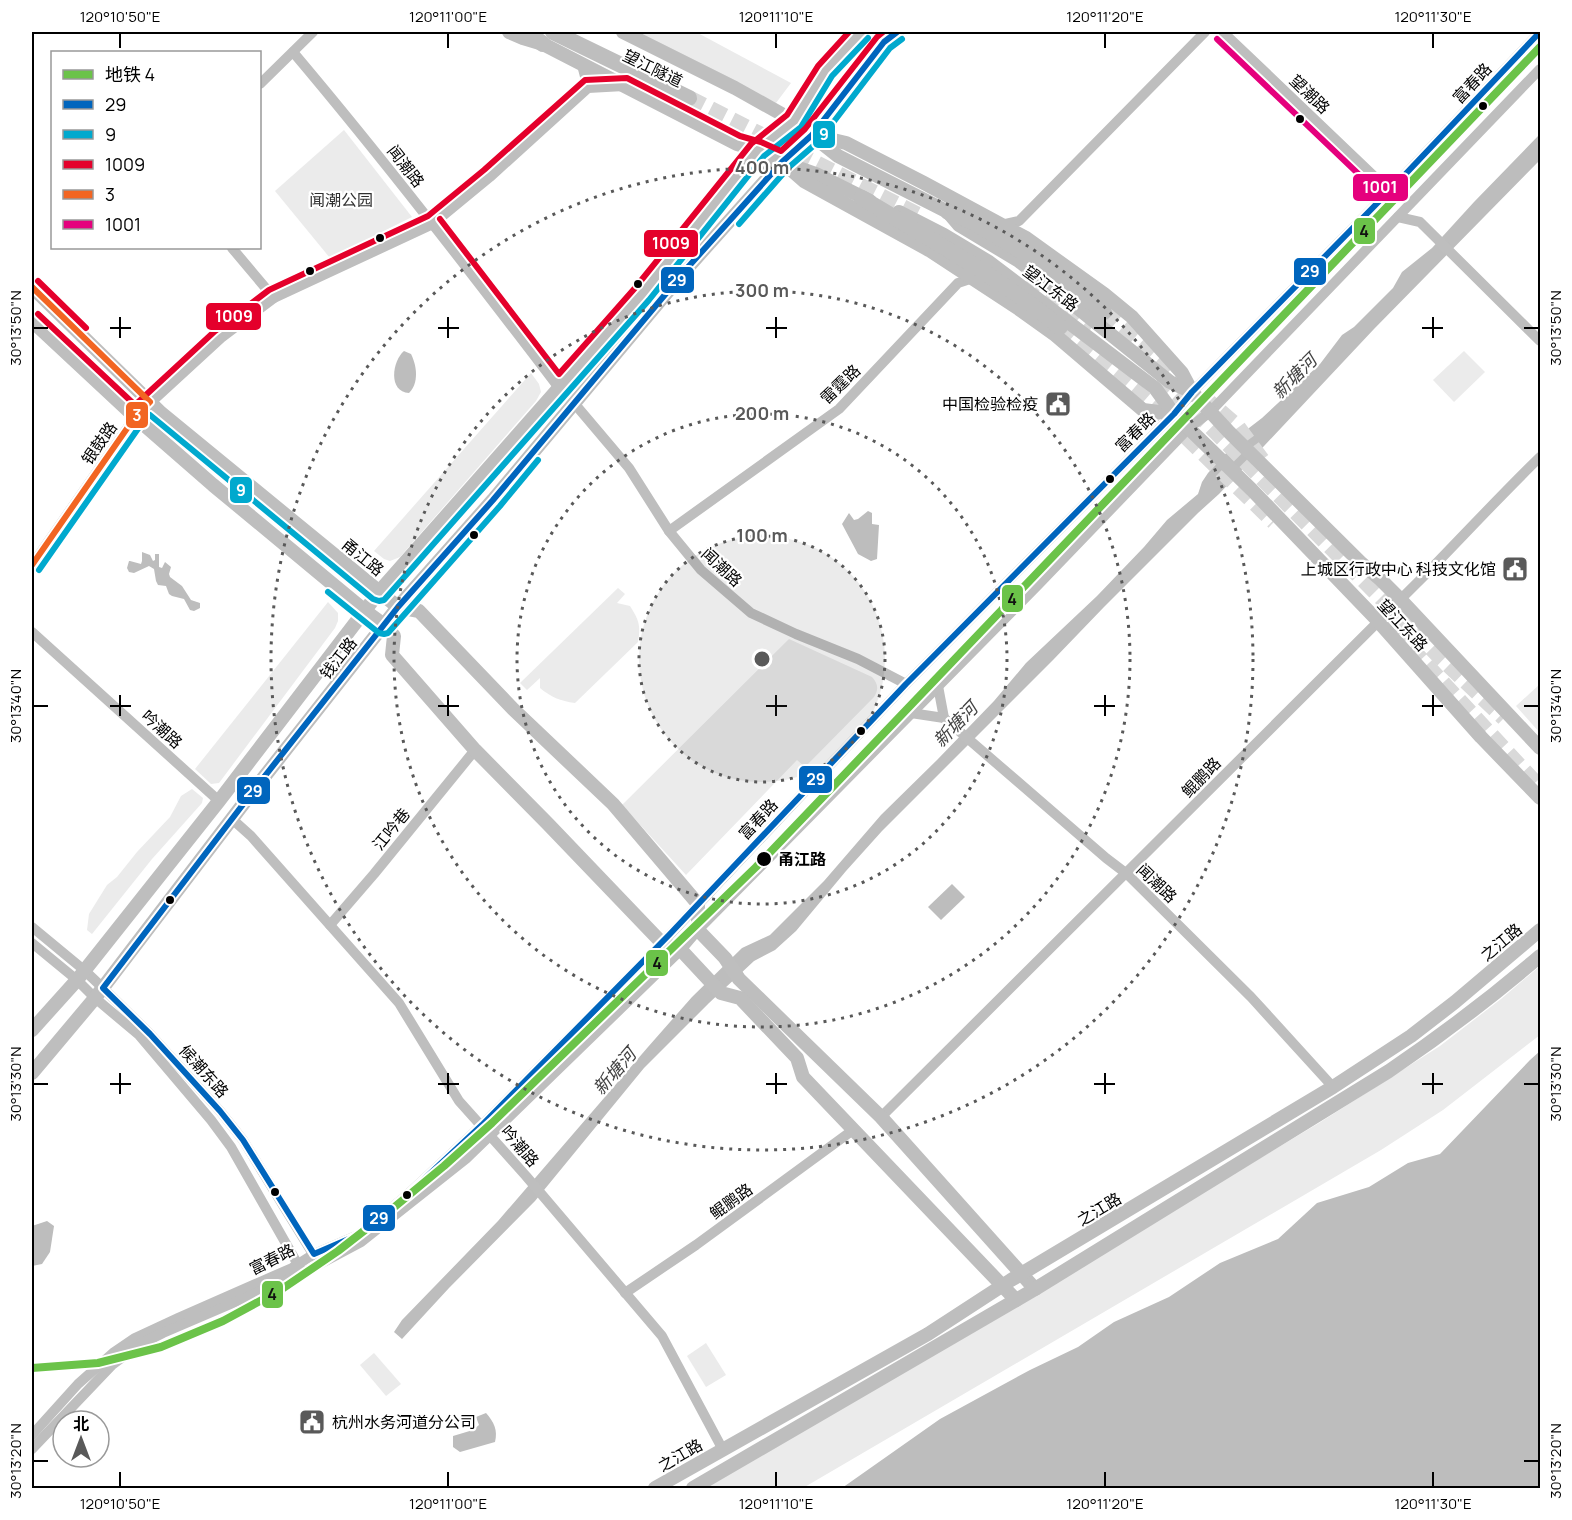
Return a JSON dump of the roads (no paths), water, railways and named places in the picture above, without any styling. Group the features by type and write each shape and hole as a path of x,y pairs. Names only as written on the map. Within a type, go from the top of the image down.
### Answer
{"highway":[{"name":"望江隧道","path":"526,32 548,38 692,94 578,32"},
{"path":"862,198 1008,287 1060,327"},
{"path":"948,212 969,219 1007,242 1049,270 1104,312"}],"main road":[{"name":"望江东路","path":"509,32 523,38 548,38 582,65 737,144 758,150 782,162 816,174 862,198 903,213 989,262 1155,388 1174,414 1251,489 1378,621 1481,737 1540,798"},
{"name":"望江东路","path":"623,32 638,35 735,88 794,121 838,156 948,212 959,225 1019,261 1170,382 1192,392 1264,468 1400,599 1540,748"},
{"name":"钱江路","path":"32,1030 81,975 219,801 379,592 642,294 758,150 794,121 825,71 861,32"},
{"name":"钱江路","path":"32,1073 99,993 398,607 494,500 688,266 782,162 813,135 884,42 897,32"},
{"path":"813,135 846,143 1026,238 1132,317 1182,373 1192,392"},
{"path":"782,162 804,181 957,267 1054,334 1143,410 1174,414"},
{"name":"甬江路","path":"32,287 150,402 398,607 419,611 513,709 613,804 698,904"},
{"path":"32,321 213,486 384,625 394,636 392,655 475,750 662,943 681,950 721,993 740,998 796,1058 802,1077 1016,1300"},
{"path":"698,904 698,930 725,958 739,979 881,1117 1035,1289"},
{"name":"之江路","path":"655,1488 928,1334 1002,1286 1333,1087 1411,1036 1540,930"},
{"path":"693,1488 1035,1289 1389,1071 1449,1029 1540,956"}],"street":[{"path":"261,83 313,32"},
{"path":"1001,225 1019,221 1205,32"},
{"name":"望潮路","path":"1223,32 1376,178"},
{"name":"富春路","path":"32,1449 68,1409 126,1353 163,1333 300,1269 358,1235 405,1197 482,1125 662,943 906,684 1174,414 1192,392 1382,199 1540,32"},
{"name":"闻潮路","path":"293,52 347,115 559,388"},
{"path":"582,65 588,88 624,86"},
{"name":"富春路","path":"316,1259 361,1242 467,1158 681,950 1189,428 1210,412 1540,69"},
{"name":"银鼓路","path":"32,565 135,417 221,338 274,298 433,224 490,177 588,88"},
{"path":"1382,199 1376,178 1398,182"},
{"path":"1415,199 1423,225"},
{"path":"1398,217 1423,225 1540,341"},
{"path":"1019,221 1026,238"},
{"path":"233,249 274,298"},
{"path":"957,267 958,284"},
{"name":"雷霆路","path":"669,531 839,409 958,284 973,278"},
{"name":"闻潮路","path":"574,404 630,468 669,531 701,570 751,613 858,659 906,684"},
{"name":"鲲鹏路","path":"881,1117 1127,874 1540,457"},
{"name":"吟潮路","path":"32,632 219,801"},
{"path":"912,713 944,718 938,686"},
{"name":"闻潮路","path":"944,718 1127,874 1251,997 1333,1087"},
{"name":"江吟巷","path":"330,925 475,750"},
{"name":"吟潮路","path":"232,819 251,836 399,1003 459,1101 662,1335 723,1450"},
{"name":"候潮东路","path":"32,927 139,1035 211,1120 231,1147 300,1269"},
{"name":"候潮东路","path":"32,943 81,975"},
{"name":"候潮东路","path":"99,993 150,1034 220,1111 243,1140 316,1259"},
{"name":"鲲鹏路","path":"625,1293 696,1245 853,1130"},
{"name":"富春路","path":"32,1435 78,1384 113,1353 135,1338 300,1269"}],"tunnel":[{"path":"689,98 918,215"},
{"path":"1026,282 1089,331"},
{"path":"1104,312 1182,379"},
{"path":"1060,327 1173,424 1274,522"},
{"path":"1159,378 1190,406 1438,655 1504,718"},
{"path":"1202,396 1237,426 1262,460"},
{"path":"1394,630 1540,788"}],"metro line":[{"name":"4","path":"32,1368 98,1363 161,1347 223,1321 282,1289 338,1251 444,1166 492,1123 756,867 1540,47"}],"place":[{"name":"中国检验检疫","path":"1058,404"},
{"name":"上城区行政中心 科技文化馆","path":"1515,569"},
{"name":"甬江路","path":"764,859"},
{"name":"杭州水务河道分公司","path":"312,1422"}],"park label":[{"name":"闻潮公园","path":"341,200"}],"water label":[{"name":"新塘河","path":"1294,376"},
{"name":"新塘河","path":"955,724"},
{"name":"新塘河","path":"614,1071"}]}
